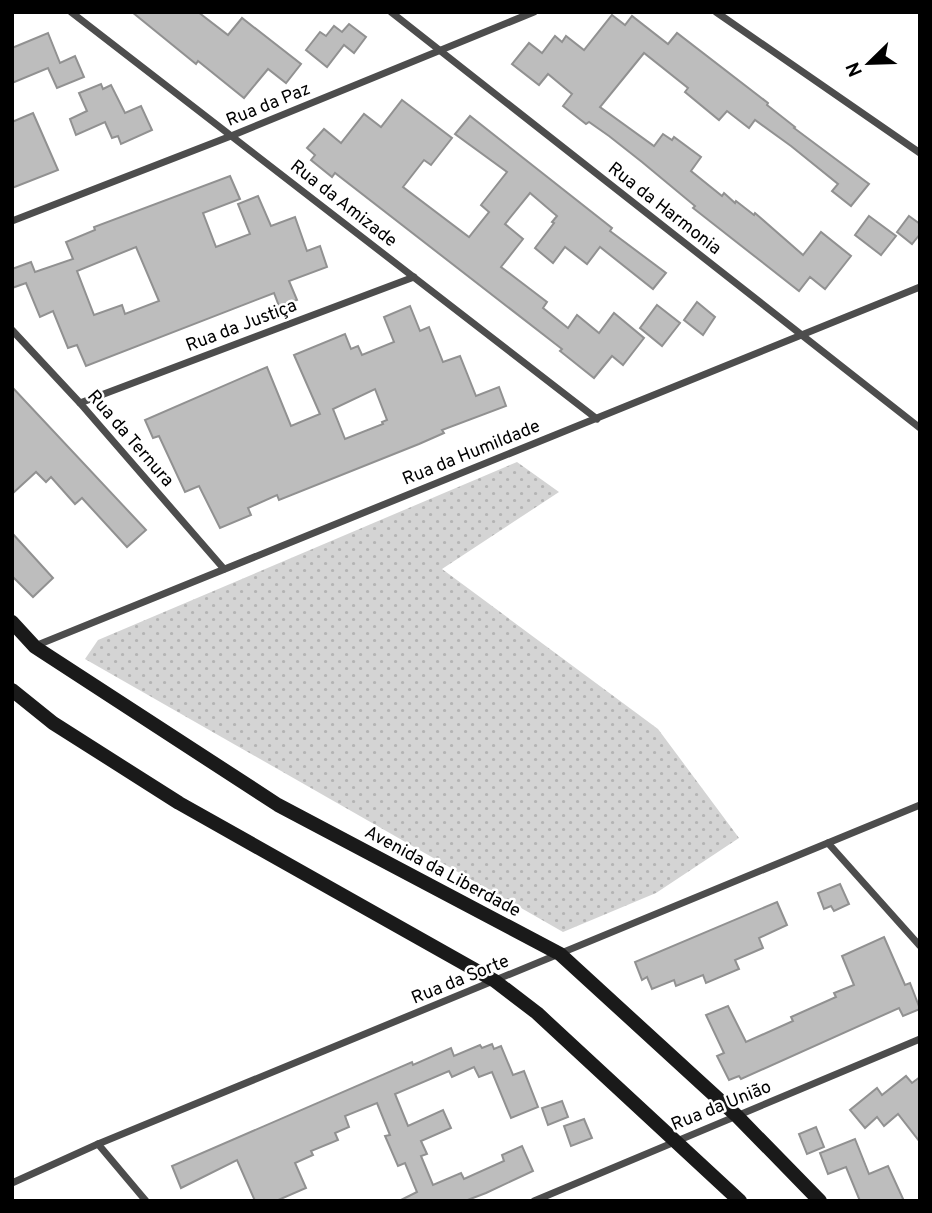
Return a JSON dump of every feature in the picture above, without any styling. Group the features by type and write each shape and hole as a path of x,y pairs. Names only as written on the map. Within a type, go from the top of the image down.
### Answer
{"street":[{"name":"Rua da Amizade","path":"71,12 597,419"},
{"name":"Rua da Harmonia","path":"391,12 920,428"},
{"name":"Rua da Paz","path":"12,221 231,136 534,12"},
{"path":"716,12 920,153"},
{"name":"Rua da Justiça","path":"80,403 414,277"},
{"name":"Rua da Humildade","path":"35,647 920,288"},
{"name":"Rua da Ternura","path":"12,330 80,403 224,569"},
{"name":"Avenida da Liberdade","path":"12,622 35,647 278,805 560,954 737,1116 820,1201"},
{"path":"12,690 53,723 179,803 495,981 537,1013 740,1201"},
{"name":"Rua da Sorte","path":"12,1183 98,1144 920,805"},
{"path":"828,843 920,946"},
{"name":"Rua da União","path":"534,1201 920,1039"},
{"path":"98,1144 146,1201"}],"shaded area":[{"path":"517,462 559,492 442,569 658,729 739,838 656,893 563,932 85,659 98,640"}],"building":[{"path":"132,12 198,12 228,35 242,18 301,64 286,83 268,69 244,98 198,61 196,64"},
{"path":"612,15 625,25 632,16 668,44 677,33 768,103 767,105 794,128 869,184 851,206 832,191 838,184 791,146 755,120 749,128 727,111 719,120 685,92 688,88 644,53 600,107 654,146 663,134 672,140 674,137 701,157 691,171 722,196 724,193 735,203 736,201 754,215 755,213 803,255 821,232 851,256 825,289 810,277 799,291 693,208 695,206 609,136 589,122 586,124 563,106 572,94 548,74 539,85 512,64 529,43 542,53 555,36 562,42 566,36 584,50"},
{"path":"349,24 366,37 354,53 344,45 327,67 306,50 320,32 326,36 334,26 342,32"},
{"path":"48,33 60,63 75,56 84,77 57,88 48,68 12,83 12,48"},
{"path":"101,84 103,89 111,85 125,113 141,106 152,130 121,144 118,136 112,138 105,122 76,135 70,119 87,111 79,93"},
{"path":"402,100 452,138 431,165 424,160 403,187 469,237 489,212 481,205 507,172 455,134 470,116 612,228 610,231 666,273 653,289 600,247 587,264 565,247 553,263 535,248 557,216 530,193 505,224 523,239 501,267 547,302 543,308 568,328 577,315 599,333 614,313 644,338 623,365 612,356 594,378 560,351 562,349 335,173 332,177 311,160 315,155 307,148 324,129 341,143 364,114 381,127"},
{"path":"33,113 58,170 12,188 12,122"},
{"path":"230,176 240,199 203,213 216,247 250,234 238,204 258,196 271,226 295,217 307,251 320,246 327,267 289,281 297,300 279,306 274,293 86,366 77,345 68,348 53,311 40,317 26,283 12,288 12,269 31,262 35,272 73,259 66,242 95,230 94,227","holes":["136,247 159,301 125,314 122,305 94,315 77,271"]},
{"path":"869,216 896,236 881,255 855,235"},
{"path":"909,216 920,224 920,234 912,244 897,232"},
{"path":"697,302 715,317 703,335 684,320"},
{"path":"657,305 680,323 662,346 640,328"},
{"path":"410,306 420,331 429,327 443,362 460,356 476,396 499,387 506,406 442,430 444,433 419,444 279,500 277,495 248,508 251,515 220,528 199,486 185,492 159,436 153,438 145,420 267,367 291,426 320,414 294,355 345,334 351,349 358,346 362,355 394,342 384,317","holes":["375,389 387,420 345,439 333,409"]},
{"path":"12,387 146,530 127,547 82,498 75,504 51,477 46,482 36,472 12,494"},
{"path":"12,533 53,578 33,597 12,576"},
{"path":"840,884 849,904 834,911 831,906 824,909 818,893"},
{"path":"777,902 787,925 759,938 763,948 735,960 739,969 706,983 703,975 676,986 674,980 652,989 647,977 642,980 635,962"},
{"path":"884,937 905,985 910,983 920,1009 903,1016 899,1008 741,1079 739,1076 729,1080 717,1056 724,1053 706,1015 728,1006 746,1042 793,1021 791,1017 836,997 834,993 854,985 842,956"},
{"path":"492,1044 494,1049 501,1046 513,1075 524,1071 538,1107 511,1118 492,1072 479,1077 474,1067 452,1077 449,1071 395,1094 408,1126 443,1110 451,1128 421,1141 427,1154 421,1156 433,1185 461,1173 464,1179 504,1161 502,1155 522,1146 533,1171 486,1193 465,1201 399,1201 417,1192 405,1163 398,1166 385,1136 390,1135 377,1103 345,1116 349,1127 335,1133 338,1140 311,1151 313,1155 295,1163 306,1188 276,1201 255,1201 237,1160 181,1188 172,1166 412,1062 413,1065 451,1048 454,1056 480,1045 482,1048"},
{"path":"906,1076 912,1083 920,1077 920,1142 898,1114 884,1126 877,1117 865,1128 850,1110 877,1088 882,1095"},
{"path":"562,1101 568,1117 548,1125 542,1108"},
{"path":"584,1119 592,1138 571,1146 564,1126"},
{"path":"816,1127 824,1147 807,1154 799,1134"},
{"path":"855,1139 869,1174 888,1166 904,1201 860,1201 846,1167 828,1174 820,1153"}]}
